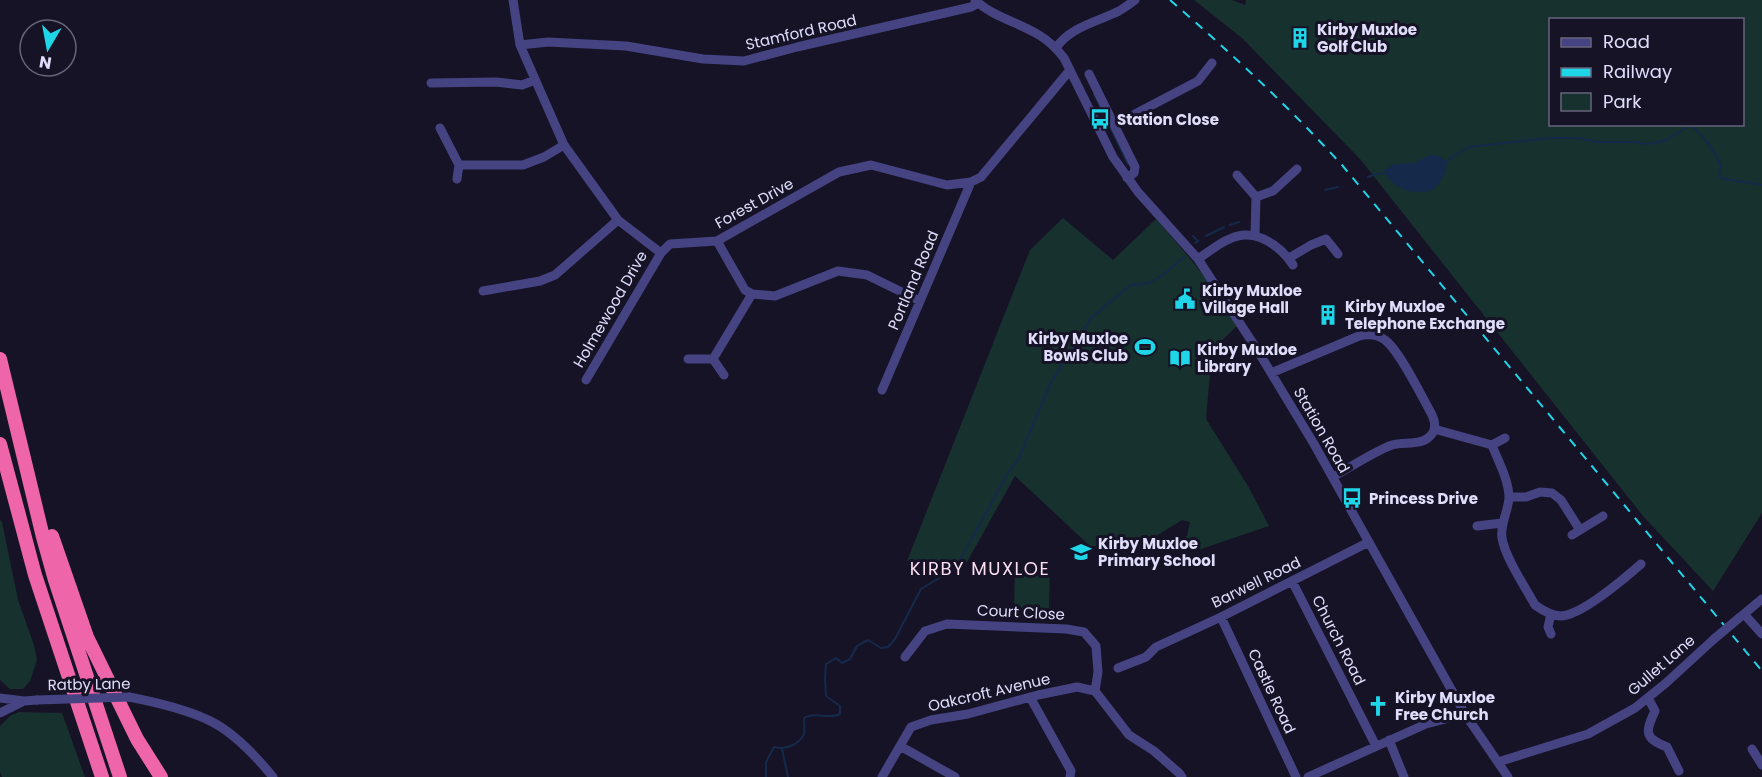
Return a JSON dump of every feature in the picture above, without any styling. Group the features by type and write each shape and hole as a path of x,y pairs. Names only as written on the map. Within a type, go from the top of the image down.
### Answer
{"highway":[{"path":"0,359 55,580 120,777"},
{"path":"0,444 35,576 102,777"},
{"path":"30,480 49,527 87,637 137,739 161,777"}],"street":[{"path":"513,0 520,45 564,146 618,220 661,253"},
{"path":"1056,48 1062,38 1119,11 1135,0"},
{"name":"Stamford Road","path":"520,45 548,42 626,46 704,59 744,61 971,7 976,2"},
{"name":"Station Road","path":"976,2 1039,35 1056,48 1064,58 1113,156 1127,178 1198,259 1231,307 1333,477 1465,714 1508,777"},
{"path":"1114,125 1198,81 1212,63"},
{"path":"971,182 981,177 1070,69"},
{"path":"1089,74 1135,167 1134,173 1127,178"},
{"path":"431,83 496,81 522,85 535,80"},
{"path":"440,128 459,165 457,179"},
{"path":"459,165 523,165 544,158 564,146"},
{"name":"Forest Drive","path":"661,253 670,244 717,241 839,172 871,165 946,185 971,182"},
{"path":"1256,197 1273,190 1297,169"},
{"path":"1237,175 1256,197 1255,234"},
{"name":"Portland Road","path":"882,390 971,182"},
{"path":"483,291 540,281 555,275 618,220"},
{"path":"1198,259 1227,239 1242,234 1255,234 1272,243 1291,262 1311,245 1326,239 1338,254"},
{"path":"717,241 745,290 752,294 775,296 838,271 867,275 920,301"},
{"name":"Holmewood Drive","path":"586,380 661,253"},
{"path":"713,359 752,294"},
{"path":"1271,372 1359,336 1371,334 1386,340 1398,356 1434,419 1434,429 1431,435 1424,441 1390,446 1333,477"},
{"path":"688,359 713,359"},
{"path":"713,359 724,375"},
{"path":"1434,429 1492,445 1505,438"},
{"path":"1492,445 1507,483 1509,497 1502,523 1505,549 1535,605 1543,611 1561,616 1580,609 1615,587 1641,564"},
{"path":"1509,497 1526,497 1540,492 1552,492 1561,500 1576,532 1603,516"},
{"path":"1477,526 1502,523"},
{"name":"Barwell Road","path":"1118,668 1146,657 1156,647 1345,556 1369,542"},
{"name":"Church Road","path":"1292,581 1376,746"},
{"name":"Gullet Lane","path":"1498,762 1588,734 1635,708 1762,599"},
{"path":"1551,614 1548,627 1551,634"},
{"path":"1742,616 1762,634"},
{"name":"Castle Road","path":"1221,617 1296,777"},
{"name":"Court Close","path":"905,657 925,631 947,624 1066,629 1084,632 1096,646 1098,672 1095,691"},
{"name":"Oakcroft Avenue","path":"882,777 911,727 931,720 968,714 1077,687 1095,691"},
{"path":"1095,691 1130,735 1155,752 1182,777"},
{"name":"Ratby Lane","path":"0,698 24,701 129,697 163,704 208,719 233,735 273,777"},
{"path":"1030,697 1071,771 1070,777"},
{"path":"1648,698 1655,711 1648,734 1657,745 1667,747 1679,771"},
{"name":"Ratby Lane","path":"0,713 24,701"},
{"path":"1308,777 1426,724 1465,714"},
{"path":"1389,740 1404,777"},
{"path":"900,746 955,777"},
{"path":"1752,749 1762,765"}],"green space":[{"name":"Kirby Muxloe Golf Club","path":"1194,0 1232,0 1245,5 1246,0 1762,0 1762,513 1713,591 1643,516 1360,159 1242,38"},
{"path":"1063,218 1113,260 1156,219 1240,323 1212,350 1206,419 1248,486 1269,526 1201,549 1187,547 1183,538 1187,536 1190,522 1182,520 1137,548 1090,546 1015,476 967,562 907,561 1030,250"},
{"path":"0,520 18,600 37,660 30,681 23,689 10,689 0,680"},
{"path":"1015,570 1050,571 1049,608 1014,608"},
{"path":"19,712 62,713 85,777 2,777 0,772 0,726 10,716"}],"water":[{"path":"1430,155 1441,157 1447,166 1440,183 1430,191 1418,192 1402,189 1390,180 1384,170 1395,164 1414,163"}],"waterway":[{"path":"1094,94 1128,164"},
{"path":"1446,162 1468,147 1550,138 1648,144 1664,141 1689,126"},
{"path":"1692,126 1705,139 1721,166 1720,178 1762,185"},
{"path":"1368,177 1387,173"},
{"path":"1325,190 1338,187"},
{"path":"1230,225 1239,222"},
{"path":"1206,236 1224,227"},
{"path":"1193,236 1198,241 1195,243"},
{"path":"766,777 766,762 774,747 787,747 799,741 804,734 804,718 813,715 836,716 840,714 840,706 826,696 826,664 836,658 842,663 850,659 857,646 868,640 881,648 888,647 895,639 921,589 956,568 1006,476 1019,458 1050,384 1091,318 1131,285 1149,283 1163,275 1184,257"},
{"path":"782,749 788,777"}],"railway":[{"path":"1170,0 1258,80 1342,165 1762,671"}],"place":[{"name":"Kirby Muxloe Golf Club","path":"1300,38"},
{"name":"Station Close","path":"1100,119"},
{"name":"Kirby Muxloe Village Hall","path":"1185,299"},
{"name":"Kirby Muxloe Telephone Exchange","path":"1328,315"},
{"name":"Kirby Muxloe Bowls Club","path":"1145,347"},
{"name":"Kirby Muxloe Library","path":"1180,358"},
{"name":"Princess Drive","path":"1352,498"},
{"name":"Kirby Muxloe Primary School","path":"1081,552"},
{"name":"Kirby Muxloe Free Church","path":"1378,706"}],"district":[{"name":"KIRBY MUXLOE","path":"980,568"}]}
